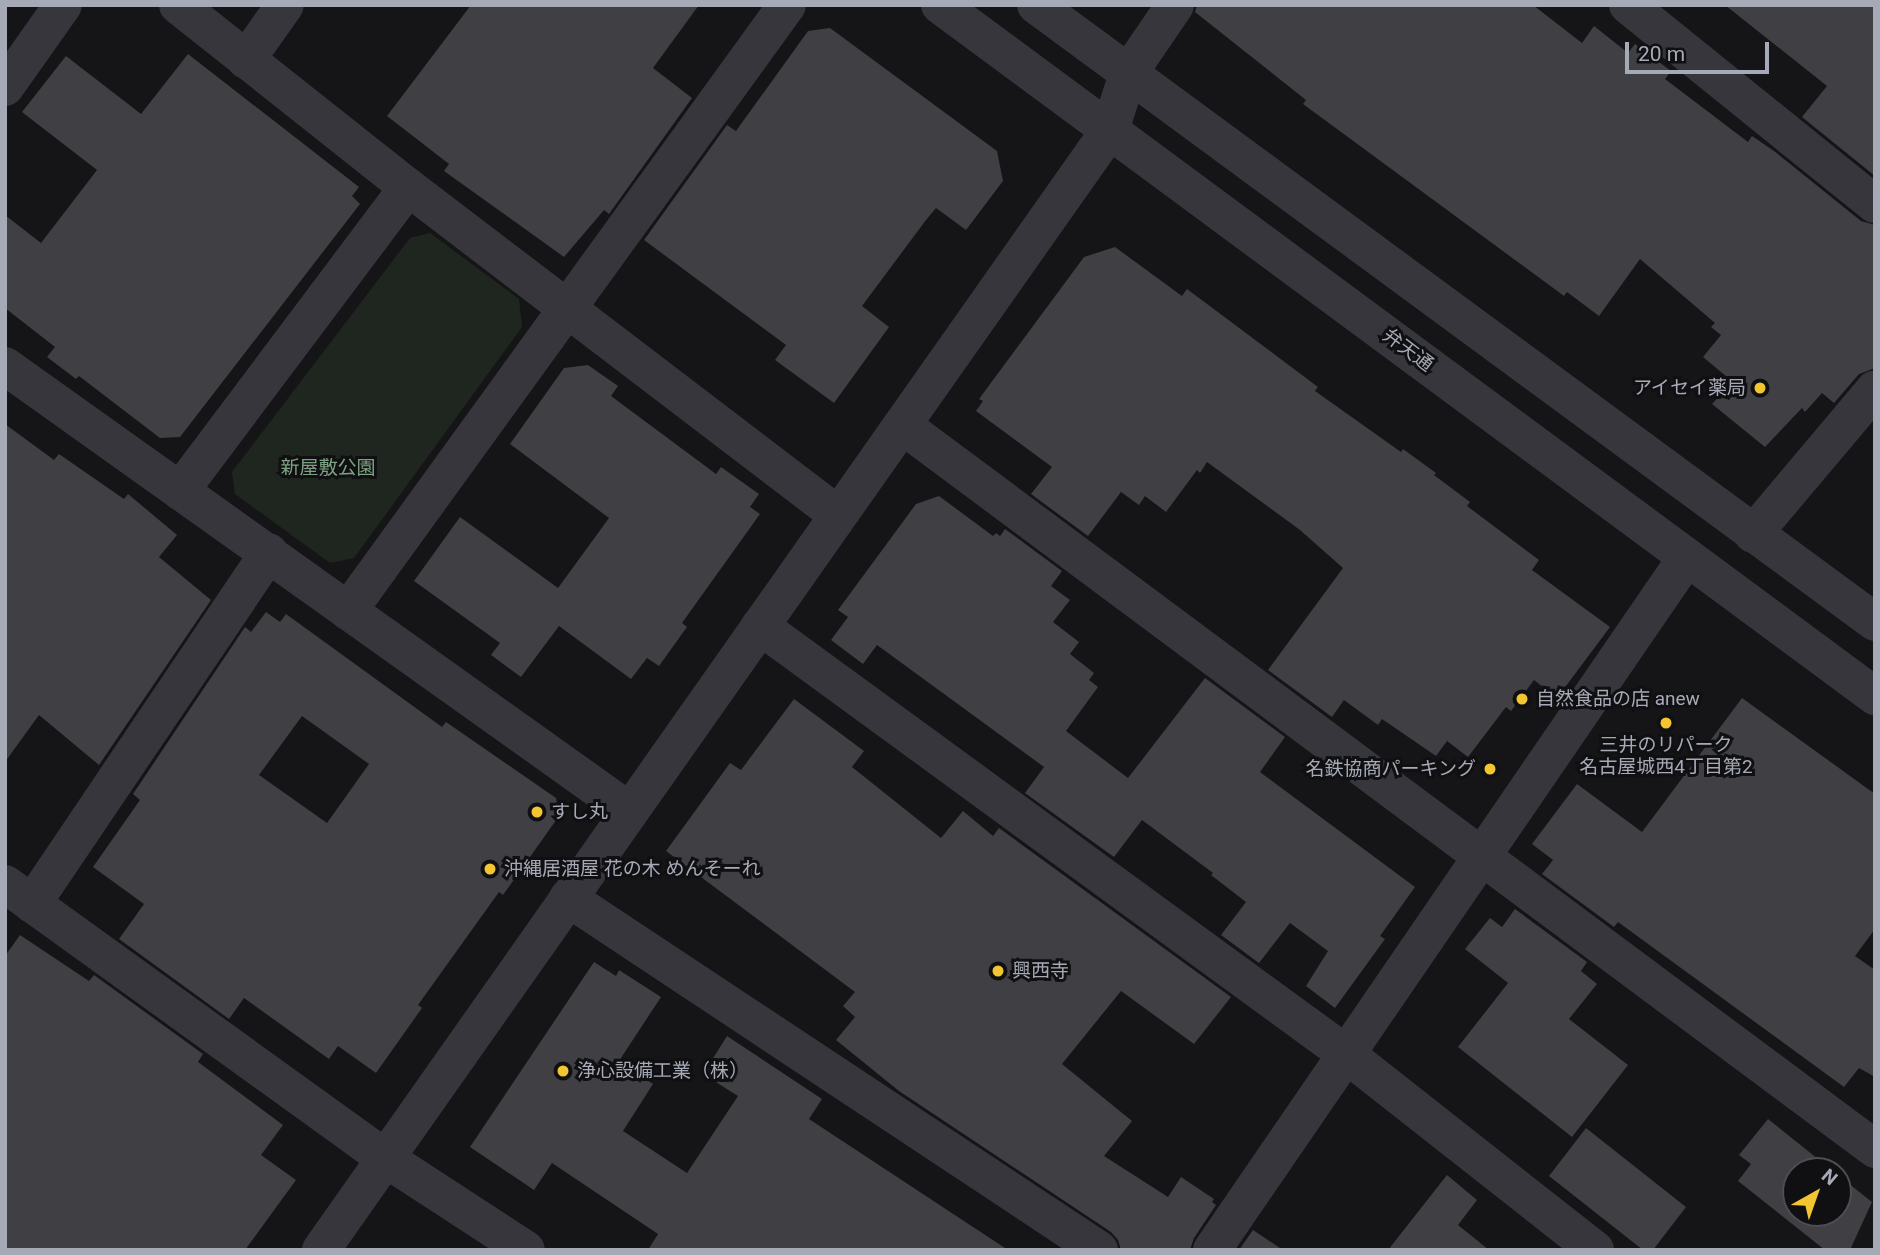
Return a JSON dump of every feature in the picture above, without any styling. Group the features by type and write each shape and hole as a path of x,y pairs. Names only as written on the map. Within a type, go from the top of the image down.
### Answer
{"street":[{"path":"5,87 63,5"},
{"path":"178,5 408,187 838,515"},
{"path":"246,60 285,5"},
{"path":"348,611 788,5"},
{"name":"弁天通","path":"940,5 1875,696"},
{"path":"1036,5 1875,622"},
{"path":"321,1250 1110,130 1128,74 1175,5"},
{"path":"1628,5 1875,204"},
{"path":"180,491 408,187"},
{"path":"5,366 629,811"},
{"path":"1753,534 1875,389"},
{"path":"902,425 1480,858 1875,1149"},
{"path":"269,553 19,894 385,1158 526,1250"},
{"path":"1212,1250 1687,557"},
{"path":"760,626 1346,1054 1595,1250"},
{"path":"568,898 1099,1250"}],"green space":[{"name":"新屋敷公園","path":"430,233 519,299 522,327 354,558 330,563 235,494 232,472 410,238"}],"building":[{"path":"471,5 699,5 653,68 692,98 609,214 604,210 564,257 444,171 449,164 387,116"},
{"path":"1197,5 1533,5 1582,43 1594,26 1628,53 1635,44 1671,71 1665,79 1748,142 1752,136 1861,221 1875,225 1875,368 1859,374 1834,403 1822,393 1805,412 1802,408 1765,447 1712,404 1733,382 1703,357 1721,335 1711,327 1715,323 1640,259 1599,316 1567,292 1564,296 1303,104 1306,100 1195,12"},
{"path":"1725,5 1875,5 1875,176 1802,117 1827,86"},
{"path":"830,28 997,151 1003,181 966,230 936,208 926,220 862,306 889,327 834,403 775,360 786,345 644,240 727,125 736,131 808,31"},
{"path":"188,54 359,187 352,196 360,204 180,437 160,438 79,376 76,379 47,357 55,347 5,308 5,215 41,243 97,170 22,112 66,56 141,114"},
{"path":"1115,247 1182,296 1187,289 1318,387 1315,391 1401,452 1403,449 1436,473 1434,475 1470,502 1467,506 1539,560 1532,570 1610,627 1557,698 1534,680 1511,711 1506,707 1468,757 1447,741 1436,756 1382,719 1378,725 1344,700 1332,717 1268,670 1343,568 1300,530 1207,462 1200,473 1197,470 1166,512 1145,496 1139,505 1121,492 1088,536 1031,494 1052,467 976,411 983,401 979,399 1084,257"},
{"path":"588,365 618,386 611,396 716,474 721,467 759,494 750,507 760,514 682,623 687,627 659,666 647,658 631,679 559,626 521,677 491,655 500,643 414,581 460,517 558,588 609,518 510,444 564,368"},
{"path":"5,424 54,460 59,454 124,499 128,494 177,535 159,557 211,600 99,765 39,715 5,762"},
{"path":"939,496 993,536 996,533 1000,536 1005,529 1062,571 1051,586 1070,600 1053,622 1079,642 1070,654 1094,673 1089,680 1098,687 1066,731 1128,778 1205,678 1285,737 1260,772 1415,887 1380,936 1385,939 1335,1008 1306,986 1328,951 1290,923 1259,963 1221,935 1246,902 1211,875 1213,873 1142,820 1114,857 1025,793 1044,767 877,645 863,664 831,640 848,617 838,610 916,504"},
{"path":"266,612 280,622 286,614 442,727 446,722 556,798 559,816 503,895 499,892 418,1005 422,1008 376,1073 338,1046 329,1059 244,998 229,1019 119,939 144,904 93,867 140,800 133,794 245,627 251,632","holes":["302,716 369,764 327,823 259,775"]},
{"path":"1742,698 1875,794 1875,929 1855,956 1875,970 1875,1077 1859,1068 1844,1087 1618,922 1614,927 1542,874 1553,860 1532,844 1577,784 1642,832"},
{"path":"794,699 864,751 852,767 941,838 963,811 993,836 999,828 1231,997 1194,1044 1121,991 1062,1064 1132,1121 1104,1156 1168,1197 1181,1177 1214,1199 1212,1202 1216,1205 1194,1238 1190,1250 1121,1250 1118,1240 1111,1232 899,1091 836,1040 855,1017 843,1006 855,992 666,851 730,763 741,770"},
{"path":"1515,909 1587,962 1581,971 1597,984 1569,1019 1628,1065 1572,1137 1458,1047 1508,983 1465,949 1490,918 1502,927"},
{"path":"20,935 89,981 94,975 203,1054 198,1062 283,1125 261,1155 296,1180 245,1250 5,1250 5,956"},
{"path":"594,962 616,976 619,970 661,997 619,1061 653,1084 623,1131 687,1173 738,1096 703,1074 727,1036 822,1099 809,1119 1008,1250 648,1250 658,1234 552,1163 534,1190 470,1147"},
{"path":"1768,1119 1816,1157 1782,1157 1782,1216 1738,1181 1751,1164 1739,1155"},
{"path":"1586,1128 1686,1207 1653,1250 1643,1250 1549,1176"},
{"path":"1447,1175 1477,1200 1458,1225 1489,1250 1388,1250"},
{"path":"1852,1186 1872,1202 1850,1250 1825,1250 1796,1227 1852,1227"},
{"path":"1253,1230 1283,1250 1239,1250"}],"place":[{"name":"アイセイ薬局","path":"1760,388"},
{"name":"自然食品の店 anew","path":"1522,699"},
{"name":"三井のリパーク 名古屋城西4丁目第2","path":"1666,723"},
{"name":"名鉄協商パーキング","path":"1490,769"},
{"name":"すし丸","path":"537,812"},
{"name":"沖縄居酒屋 花の木 めんそーれ","path":"490,869"},
{"name":"興西寺","path":"998,971"},
{"name":"浄心設備工業（株）","path":"563,1071"}]}
